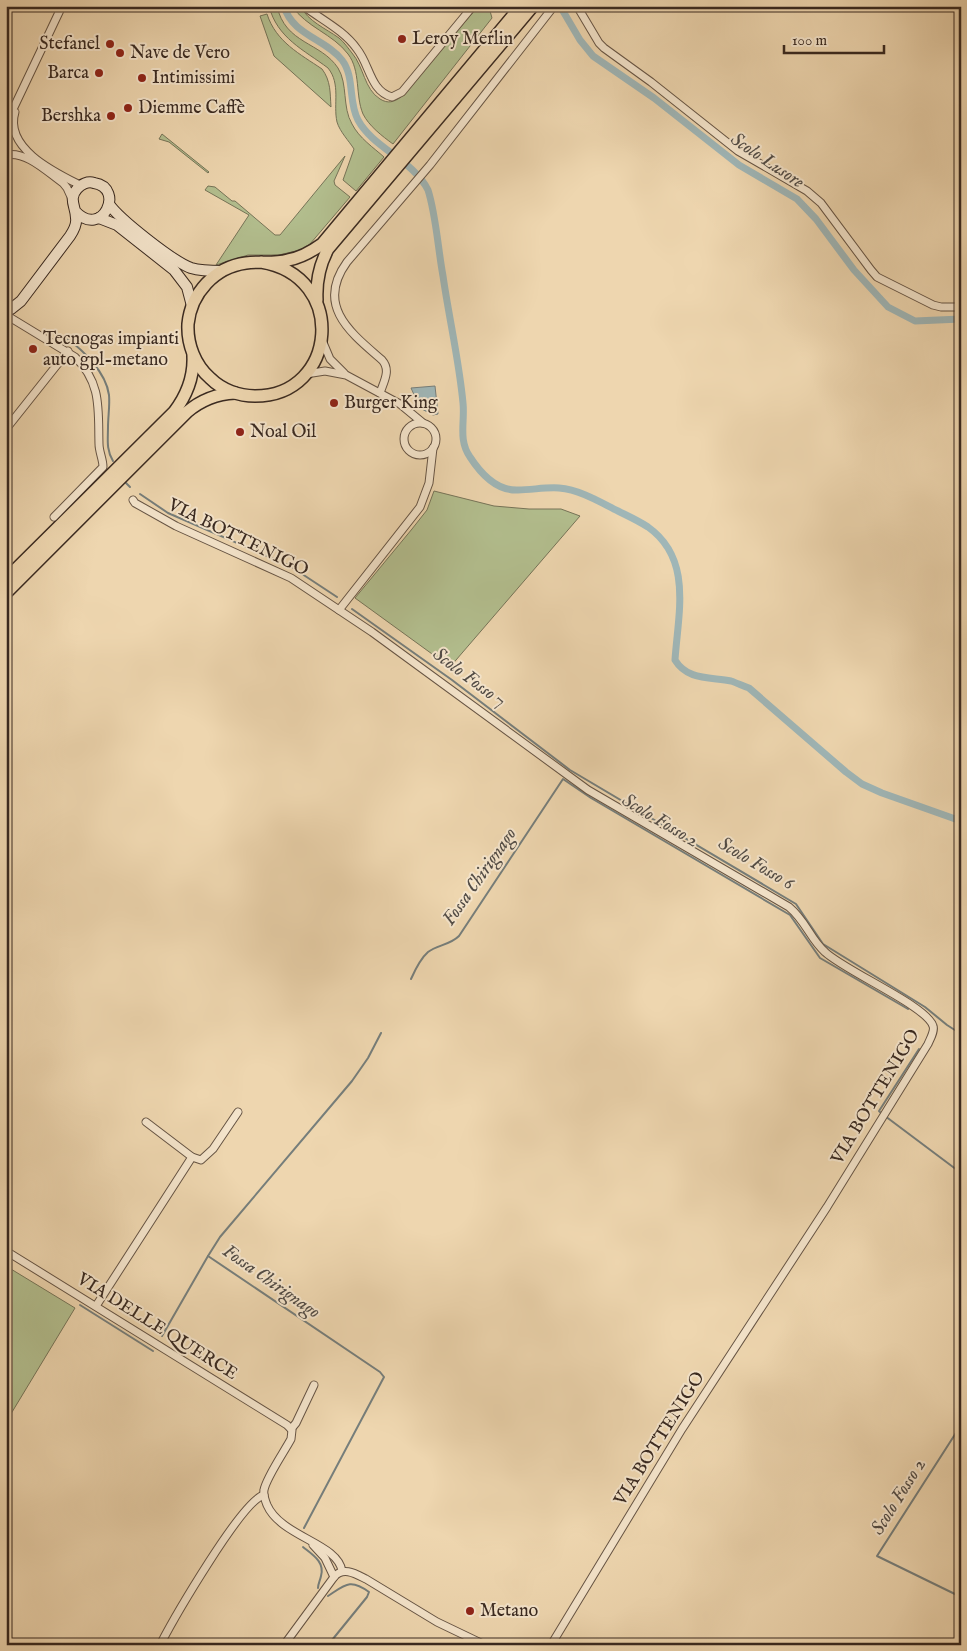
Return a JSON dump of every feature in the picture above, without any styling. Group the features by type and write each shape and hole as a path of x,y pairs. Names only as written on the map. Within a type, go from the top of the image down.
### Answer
{"main road":[{"path":"193,354 210,378 218,385 236,393 253,396 272,394 293,385 305,374 316,358 322,340 322,324 317,302 317,280 319,269 328,249 521,6"},
{"path":"408,149 533,6"},
{"path":"6,579 174,412 184,397 191,381 193,354 188,330 192,306 204,286 222,271 245,263 289,260 306,254 322,244 391,170"},
{"path":"261,262 281,267 298,278 309,289 317,302"},
{"path":"6,593 192,407 213,397 236,393"}],"street":[{"path":"24,156 14,140 7,122 62,6"},
{"path":"307,6 309,10 352,41 359,51 376,88 383,95 392,97 402,92 472,6"},
{"path":"577,6 599,44 651,82 738,151 796,184 814,197 878,277 933,305 961,307"},
{"path":"380,393 387,373 386,366 343,323 336,304 335,289 340,274 347,262 429,166 552,9"},
{"path":"18,96 18,105 13,123 18,140 34,157 58,174 80,185"},
{"path":"6,155 16,154 24,156 63,183 72,198 76,224 70,236 21,301 11,309 6,309"},
{"path":"72,198 80,185 89,182 98,184 106,190 109,204 99,218"},
{"path":"109,204 120,218 180,263 201,271 222,271"},
{"path":"75,211 90,220 99,218 118,225 174,270 186,287 192,306"},
{"path":"6,315 68,351 82,363 91,377 97,392 99,447 103,467 54,517"},
{"path":"322,340 333,363 346,375 380,393 431,427 434,431 436,442 433,448 426,493 420,507 339,610"},
{"path":"6,429 68,351"},
{"path":"305,374 325,371 346,375"},
{"path":"407,410 410,420 405,434 405,444 407,448 422,459 430,474"},
{"path":"409,427 416,423 423,423"},
{"path":"416,454 426,454 433,448"},
{"name":"VIA BOTTENIGO","path":"133,500 135,503 176,526 291,578 401,652 588,790 789,907 799,916 825,953 911,1005 926,1016 934,1026 928,1044 827,1207 682,1429 551,1645"},
{"path":"146,1122 192,1157 200,1160 204,1159 238,1112"},
{"path":"96,1306 192,1157"},
{"name":"VIA DELLE QUERCE","path":"6,1251 291,1429"},
{"path":"314,1385 291,1429 291,1439 266,1485 264,1494 272,1516 338,1559 342,1571"},
{"path":"160,1645 193,1586 244,1511 257,1497 264,1494"},
{"path":"308,1540 325,1558 334,1577"},
{"path":"284,1645 334,1577 342,1571 357,1574 437,1622 485,1645"}],"green space":[{"path":"269,6 277,6 281,19 288,28 304,42 331,59 338,68 343,81 347,110 352,124 363,138 384,157 356,191 343,180 354,149 338,126 336,87 332,74 328,68 285,35 278,27"},
{"path":"292,6 300,6 313,21 346,45 356,59 371,90 380,99 388,102 401,97 475,10 486,9 490,11 492,18 393,144 372,127 363,114 355,68 348,54 335,41 305,20"},
{"path":"267,14 271,24 283,40 322,69 329,83 331,107 274,56 260,16"},
{"path":"162,134 209,172 169,142 159,139"},
{"path":"345,156 334,181 335,185 350,197 310,244 300,250 279,255 248,255 216,265 249,215 205,190 208,186 215,187 232,201 235,201 275,235 280,235"},
{"path":"434,491 494,506 561,509 580,516 450,667 355,598 427,510"},
{"path":"6,1266 75,1308 6,1422"}],"water":[{"path":"435,386 438,414 433,415 420,408 411,388"}],"waterway":[{"path":"284,6 294,24 342,60 349,74 355,113 365,130 373,139 413,170 428,190 435,221 459,371 463,403 464,444 466,451 479,469 490,480 510,490 554,488 575,491 597,500 648,527 662,540 672,555 677,571 680,606 675,660 680,666 692,674 731,681 749,688 862,784 961,821"},
{"name":"Scolo Lusore","path":"560,6 580,40 593,56 654,98 739,165 797,199 816,219 854,270 888,307 915,321 961,319"},
{"name":"Scolo Fosso 7","path":"65,337 93,362 107,386 109,395 108,444 109,453 113,461"},
{"name":"Scolo Fosso 7","path":"125,482 130,487"},
{"name":"Scolo Fosso 7","path":"140,494 168,513 290,566 337,597"},
{"name":"Scolo Fosso 6","path":"352,609 452,680 570,770 796,904 823,944 925,1007 961,1034"},
{"name":"Scolo Fosso 2","path":"411,979 420,961 428,952 459,936 563,779 591,798 790,915 820,958 908,1009"},
{"name":"Fossa Chirignago","path":"304,1528 384,1377 380,1372 208,1256 220,1237 352,1081 368,1058 381,1033"},
{"name":"Scolo Fosso 2","path":"880,1112 919,1049"},
{"name":"Scolo Fosso 2","path":"885,1116 961,1173"},
{"path":"162,1336 208,1256"},
{"path":"80,1305 153,1351"},
{"name":"Scolo Fosso 2","path":"961,1425 877,1556 961,1597"},
{"name":"Fossa Chirignago","path":"303,1547 320,1563 322,1571 318,1588"},
{"name":"Fossa Chirignago","path":"328,1596 343,1586 352,1584 369,1592 328,1645"}],"place":[{"name":"Leroy Merlin","path":"402,39"},
{"name":"Stefanel","path":"110,44"},
{"name":"Nave de Vero","path":"120,53"},
{"name":"Barca","path":"99,73"},
{"name":"Intimissimi","path":"142,78"},
{"name":"Diemme Caffè","path":"128,108"},
{"name":"Bershka","path":"111,116"},
{"name":"Tecnogas impianti auto gpl-metano","path":"33,349"},
{"name":"Burger King","path":"334,403"},
{"name":"Noal Oil","path":"240,432"},
{"name":"Metano","path":"470,1611"}]}
